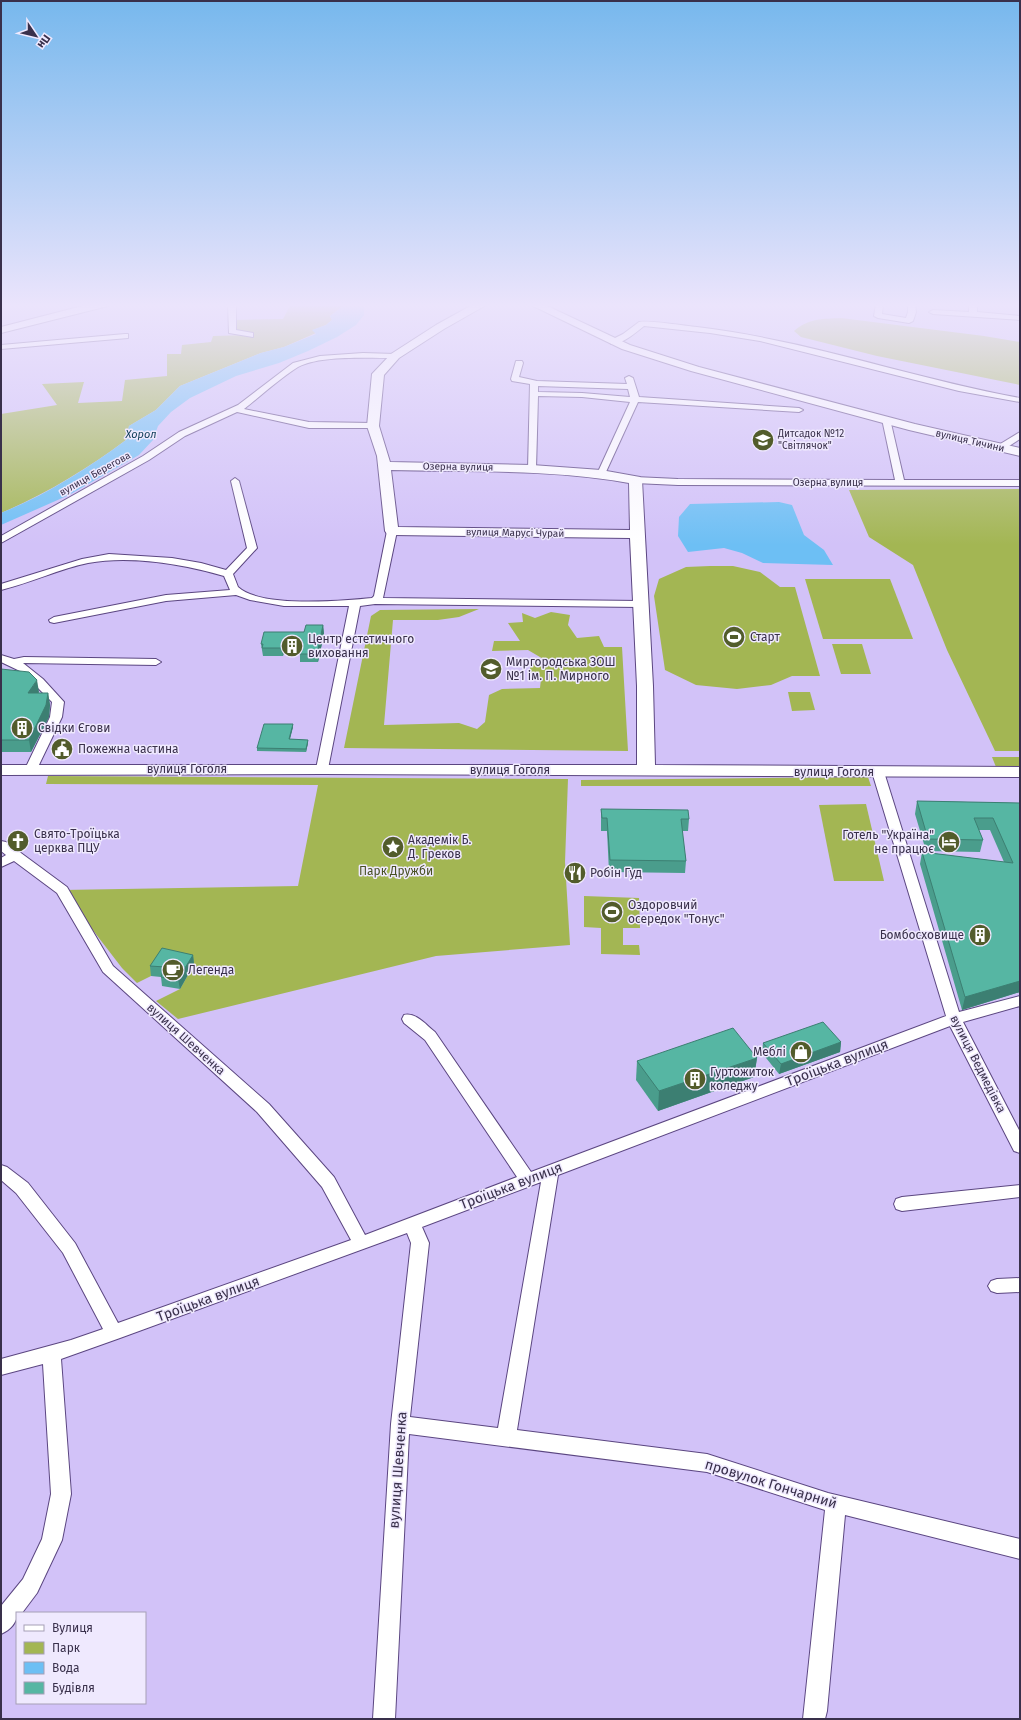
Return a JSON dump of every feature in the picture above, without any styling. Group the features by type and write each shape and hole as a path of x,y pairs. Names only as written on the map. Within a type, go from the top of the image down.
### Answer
{"street":[{"name":"вулиця Берегова","path":"1,540 146,458 182,434 241,407 271,384"},
{"path":"375,601 379,596 392,531 385,466 373,426 377,384"},
{"path":"532,469 534,384"},
{"path":"601,474 635,399 630,384"},
{"name":"вулиця Тичини","path":"753,384 1020,452"},
{"path":"943,384 978,393 1020,400"},
{"path":"534,394 582,395 686,404 799,410"},
{"path":"235,409 309,425 373,426"},
{"path":"886,419 900,483"},
{"path":"1000,448 1020,435"},
{"name":"Озерна вулиця","path":"385,466 532,469 601,474 635,480 678,482 1020,483"},
{"path":"635,480 645,686 646,771"},
{"path":"228,574 252,548 235,481"},
{"name":"вулиця Марусі Чурай","path":"392,531 638,534"},
{"path":"1,587 85,561 109,557 172,561 201,566 228,574"},
{"path":"228,574 230,582 236,592"},
{"path":"54,620 166,598 236,592 247,597 287,604 356,603 375,601 640,604"},
{"path":"322,769 356,603"},
{"path":"1,658 15,662 30,672 58,702 56,718 31,769"},
{"path":"15,662 24,660 156,662"},
{"name":"вулиця Гоголя","path":"1,770 322,769 1020,772"},
{"name":"вулиця Ведмедівка","path":"878,772 954,1019 1020,1147"},
{"name":"вулиця Шевченка","path":"1,845 62,890 108,969 263,1108 328,1182 361,1243"},
{"path":"1,863 14,855"},
{"name":"Троїцька вулиця","path":"1,1367 114,1333 412,1224 954,1019 1020,1001"},
{"path":"409,1019 430,1036 528,1180"},
{"path":"1,1171 22,1188 69,1248 114,1333"},
{"path":"506,1438 551,1171"},
{"path":"902,1204 1020,1190"},
{"name":"вулиця Шевченка","path":"384,1719 400,1424 420,1243 412,1224"},
{"path":"996,1286 1020,1285"},
{"path":"1,1623 30,1586 52,1540 61,1494 51,1353"},
{"name":"провулок Гончарний","path":"400,1424 707,1463 836,1504 1020,1549"},
{"path":"814,1719 836,1504"}],"green space":[{"path":"42,384 83,384 78,403 122,401 124,384 184,384 180,386 156,410 129,426 126,440 111,451 50,489 1,513 1,414 57,405"},
{"path":"1020,489 1020,751 995,751 947,650 913,565 869,537 849,490"},
{"name":"Старт","path":"733,566 760,572 780,587 795,587 820,676 792,676 771,685 737,689 696,685 665,670 654,596 659,579 686,567"},
{"path":"805,579 890,579 913,639 823,639"},
{"path":"479,609 459,617 438,620 393,620 384,725 459,723 477,729 485,722 489,695 502,689 540,688 541,679 528,676 531,664 545,660 528,650 492,651 494,641 520,641 508,623 523,622 522,613 535,618 551,612 570,615 568,625 577,638 599,636 604,647 622,647 628,751 344,748 371,616 380,610"},
{"path":"832,644 862,644 871,674 841,674"},
{"path":"788,692 810,692 815,710 792,711"},
{"path":"992,757 1020,757 1020,767 996,767"},
{"name":"Парк Дружби","path":"48,776 568,779 565,862 570,945 436,956 178,1019 156,1001 180,989 194,964 151,976 137,983 122,968 62,890 298,886 318,785 46,784"},
{"path":"868,777 871,786 581,786 581,780"},
{"path":"866,804 884,881 834,881 819,805"},
{"name":"Оздоровчий осередок \"Тонус\"","path":"584,896 639,898 640,928 623,928 623,945 639,945 640,955 601,954 601,928 584,927"}],"water":[{"name":"Хорол","path":"184,384 219,384 190,398 171,412 158,426 153,440 139,455 69,495 1,525 1,513 18,506 66,481 126,440 129,426 156,410 180,386"},
{"path":"779,502 792,505 804,535 824,550 833,565 763,563 742,553 724,548 688,552 678,536 679,517 690,504"}],"building":[{"path":"306,625 323,625 317,654 299,654 301,644 283,644 282,648 262,648 263,644 261,644 264,632 304,632"},
{"name":"Свідки Єгови","path":"1,669 29,672 37,680 28,693 48,693 46,705 29,740 1,740"},
{"path":"264,724 293,724 289,739 308,740 306,749 257,748"},
{"name":"Бомбосховище","path":"917,801 1020,803 1020,981 965,997 922,852 1013,863 993,818 974,818 983,840 928,839"},
{"path":"601,809 688,810 689,819 681,819 686,861 610,860 607,818 602,818"},
{"path":"18,833 24,839 17,843 10,837"},
{"path":"162,948 193,955 178,979 161,977 165,967 150,966"},
{"path":"823,1022 841,1042 781,1064 763,1043"},
{"path":"733,1028 757,1058 659,1091 637,1061"}],"place":[{"name":"Дитсадок №12 \"Світлячок\"","path":"763,440"},
{"name":"Старт","path":"734,637"},
{"name":"Центр естетичного виховання","path":"292,646"},
{"name":"Миргородська ЗОШ №1 ім. П. Мирного","path":"491,669"},
{"name":"Свідки Єгови","path":"22,728"},
{"name":"Пожежна частина","path":"62,749"},
{"name":"Свято-Троїцька церква ПЦУ","path":"18,841"},
{"name":"Готель \"Україна\" не працює","path":"949,842"},
{"name":"Академік Б. Д. Греков","path":"393,847"},
{"name":"Робін Гуд","path":"575,873"},
{"name":"Оздоровчий осередок \"Тонус\"","path":"612,912"},
{"name":"Бомбосховище","path":"980,935"},
{"name":"Легенда","path":"173,970"},
{"name":"Меблі","path":"801,1052"},
{"name":"Гуртожиток коледжу","path":"695,1079"}]}
